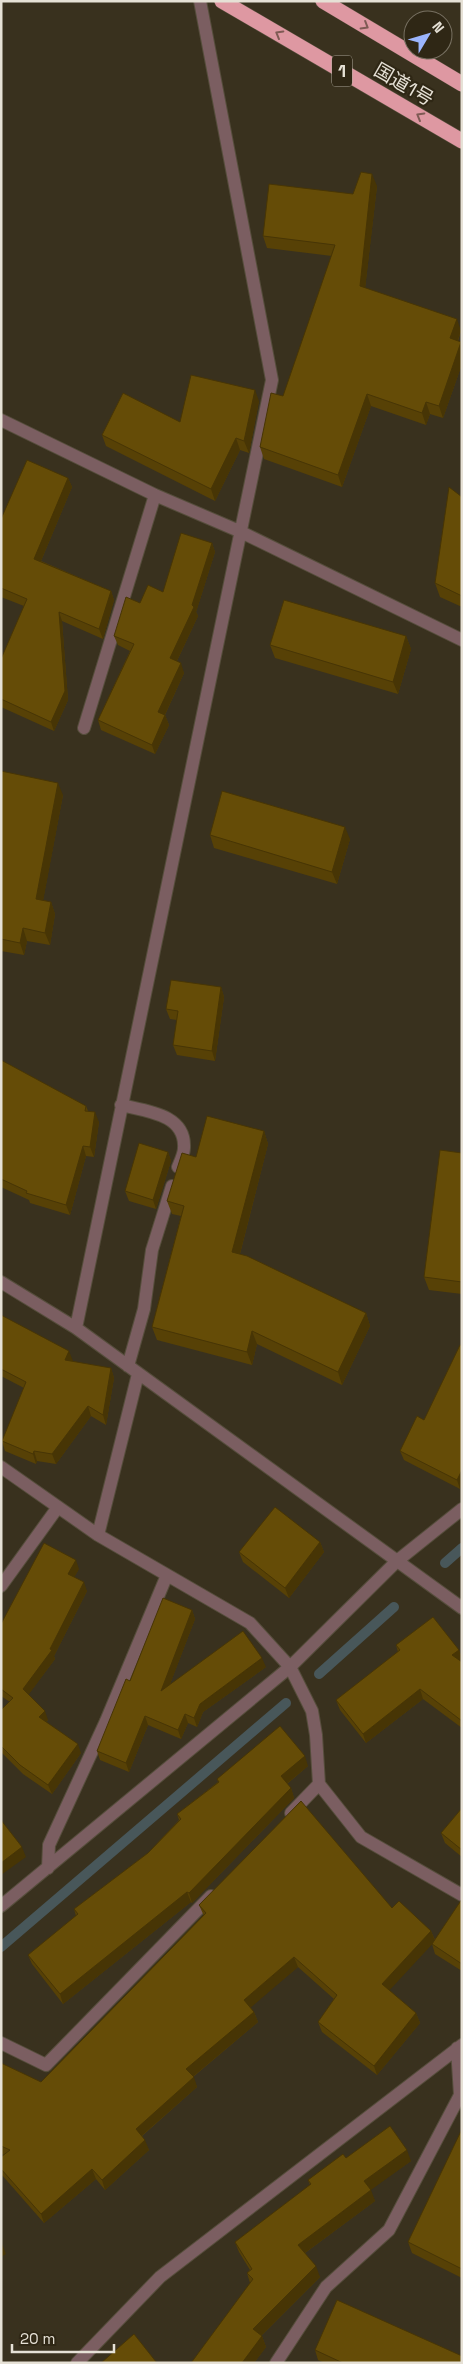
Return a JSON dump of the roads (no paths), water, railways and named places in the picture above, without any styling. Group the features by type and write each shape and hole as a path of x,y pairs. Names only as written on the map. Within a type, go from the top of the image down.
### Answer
{"highway":[{"name":"国道1号","path":"222,1 462,140"},
{"name":"国道1号","path":"323,1 462,84"}],"street":[{"path":"76,1328 239,531 263,432 272,380 200,1"},
{"path":"1,420 155,494 239,531 462,640"},
{"path":"84,728 155,494"},
{"path":"98,1535 133,1370 152,1250 184,1148 179,1129 165,1115 121,1105"},
{"path":"1,1282 76,1328 462,1608"},
{"path":"1,1467 98,1535 250,1624 290,1667 312,1711 316,1735 319,1784 361,1837 462,1895"},
{"path":"1,1586 58,1507"},
{"path":"1,1906 290,1667 397,1562 462,1509"},
{"path":"48,1868 49,1845 106,1721 167,1575"},
{"path":"285,1820 319,1784"},
{"path":"1,2043 46,2065 217,1890"},
{"path":"78,2363 160,2277 459,2046"},
{"path":"276,2363 326,2286 389,2230 460,2095 459,2046"}],"waterway":[{"path":"445,1563 462,1548"},
{"path":"319,1674 394,1607"},
{"path":"1,1947 286,1703"}]}
